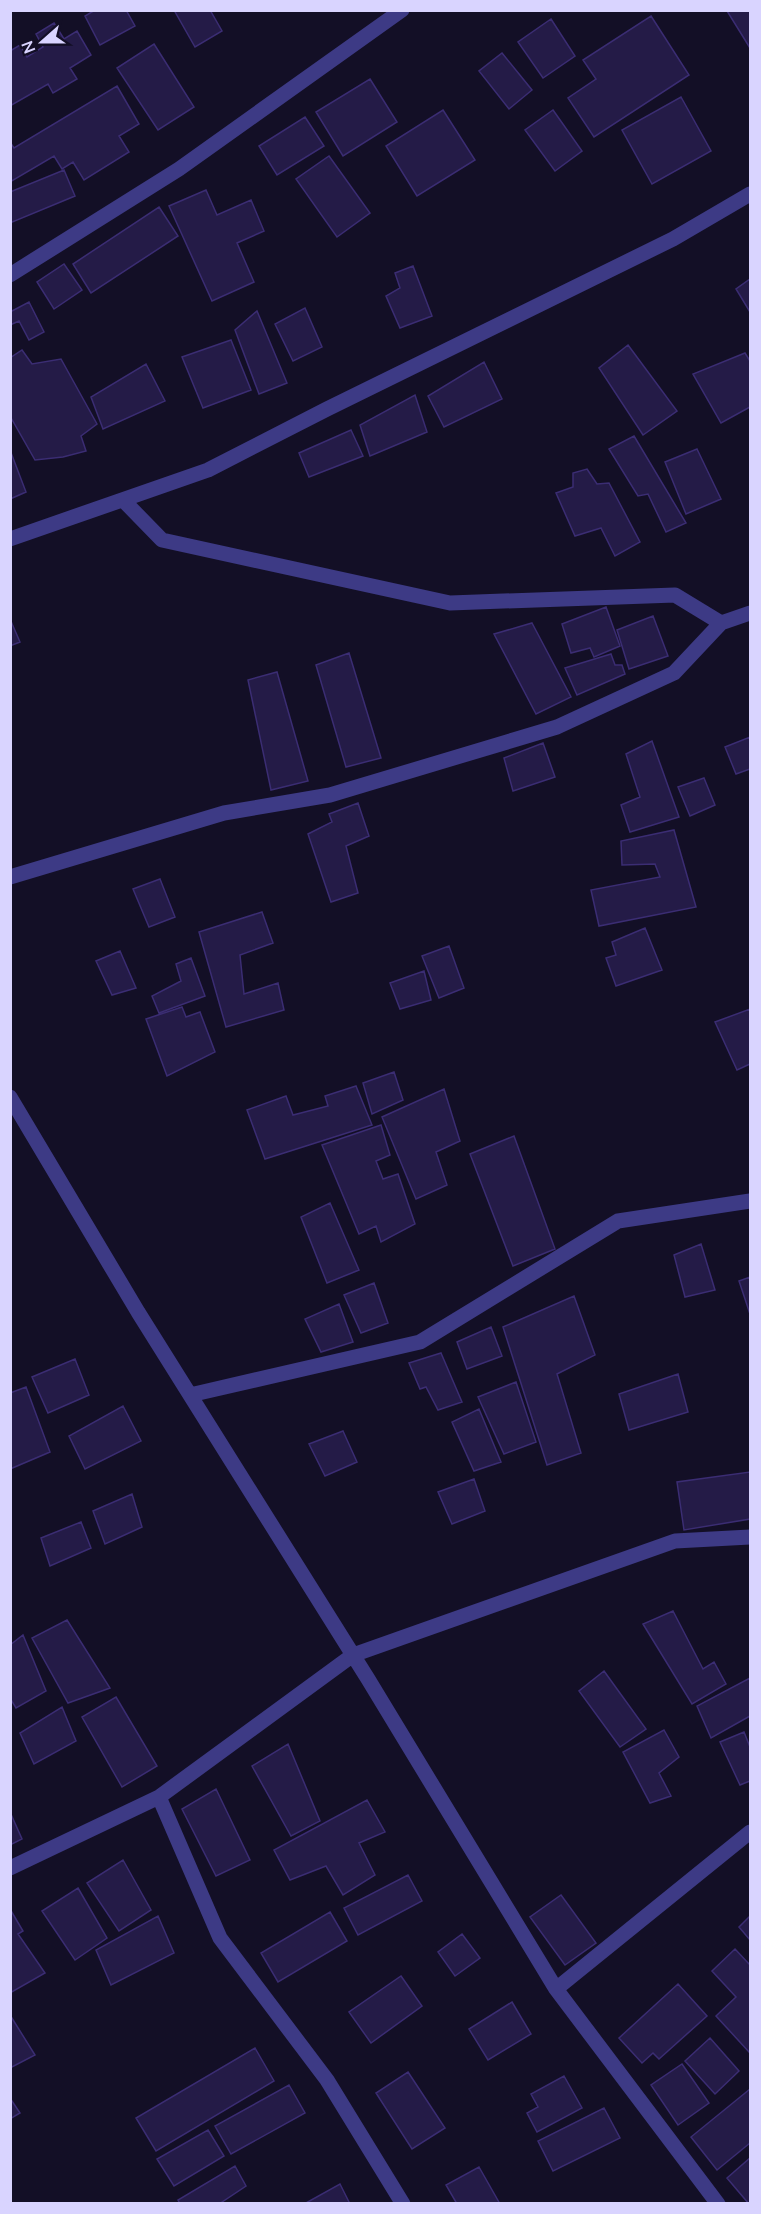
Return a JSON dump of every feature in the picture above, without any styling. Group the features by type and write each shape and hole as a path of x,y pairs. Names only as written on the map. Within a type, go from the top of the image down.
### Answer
{"street":[{"path":"10,275 179,169 393,13"},
{"path":"10,539 208,470 673,238 750,194"},
{"path":"123,500 162,540 450,603 675,595 720,623"},
{"path":"10,877 224,813 330,795 557,727 674,673 720,623 750,613"},
{"path":"10,1097 138,1312 353,1655 556,1989 718,2204"},
{"path":"190,1395 420,1342 618,1221 750,1201"},
{"path":"10,1868 159,1797 353,1655 675,1541 750,1537"},
{"path":"159,1797 220,1938 327,2080 403,2204"},
{"path":"556,1989 750,1832"}],"building":[{"path":"95,10 126,10 135,26 100,45 85,16"},
{"path":"174,10 210,10 222,31 195,47"},
{"path":"750,10 750,48 727,11"},
{"path":"651,16 689,75 594,137 568,98 596,79 583,60"},
{"path":"551,19 575,56 543,78 518,42"},
{"path":"54,23 64,39 77,31 91,55 70,68 77,79 53,93 48,84 10,106 10,51 20,45 27,57 43,47 36,34"},
{"path":"154,44 194,107 158,130 117,68"},
{"path":"502,53 532,90 509,109 479,71"},
{"path":"370,79 397,122 343,156 316,112"},
{"path":"117,86 139,124 119,136 129,152 84,180 73,162 62,169 54,156 10,182 10,142 14,148"},
{"path":"681,97 711,151 652,184 622,130"},
{"path":"443,110 475,160 417,196 386,146"},
{"path":"553,110 582,151 555,171 525,130"},
{"path":"305,117 324,146 277,175 259,146"},
{"path":"329,156 370,213 337,237 296,179"},
{"path":"64,170 75,196 10,223 10,192"},
{"path":"206,190 217,215 251,200 264,231 237,243 254,282 212,301 169,206"},
{"path":"159,207 178,236 91,293 73,264"},
{"path":"64,264 82,290 54,309 37,282"},
{"path":"413,266 432,316 400,328 386,296 400,288 395,273"},
{"path":"750,279 750,312 736,289"},
{"path":"29,302 44,332 29,340 19,321 10,325 10,312"},
{"path":"305,308 322,347 293,361 275,324"},
{"path":"257,311 287,383 259,394 235,330"},
{"path":"231,340 251,390 203,408 182,357"},
{"path":"628,345 677,411 643,435 599,368"},
{"path":"22,350 32,364 61,359 97,424 81,436 86,451 63,457 35,460 10,416 10,358"},
{"path":"745,353 750,361 750,407 721,423 693,374"},
{"path":"484,362 502,399 444,427 428,396"},
{"path":"146,364 165,401 103,429 91,397"},
{"path":"415,395 427,432 370,456 360,425"},
{"path":"351,430 363,456 309,477 299,453"},
{"path":"634,436 686,523 666,532 648,494 638,496 609,449"},
{"path":"697,449 721,499 686,514 665,462"},
{"path":"10,450 26,492 10,499"},
{"path":"587,469 597,484 609,483 640,542 615,556 601,528 575,536 556,493 573,487 573,473"},
{"path":"606,607 620,646 594,657 590,648 571,653 562,624"},
{"path":"653,616 668,656 629,669 617,630"},
{"path":"10,619 20,642 10,646"},
{"path":"532,623 571,697 536,714 494,634"},
{"path":"349,653 381,758 346,767 316,665"},
{"path":"611,654 615,665 622,665 625,674 577,695 565,668"},
{"path":"277,672 308,781 271,790 248,680"},
{"path":"750,737 750,769 736,774 725,747"},
{"path":"652,741 679,817 630,832 621,805 640,797 626,754"},
{"path":"543,743 555,777 513,791 504,758"},
{"path":"704,778 715,805 690,816 678,787"},
{"path":"358,803 369,836 346,846 358,893 331,902 308,834 332,822 329,814"},
{"path":"674,830 696,907 599,926 591,890 660,877 655,864 622,865 621,841"},
{"path":"160,879 175,917 149,927 133,889"},
{"path":"262,912 273,943 240,955 244,994 278,983 284,1010 226,1027 199,932"},
{"path":"645,928 662,970 616,986 606,958 616,955 612,942"},
{"path":"449,946 464,988 439,998 422,956"},
{"path":"120,951 136,988 112,995 96,961"},
{"path":"191,958 205,996 159,1013 152,996 181,981 176,964"},
{"path":"424,971 431,1000 400,1009 390,983"},
{"path":"182,1007 186,1017 200,1012 215,1052 167,1076 146,1019"},
{"path":"750,1009 750,1064 737,1070 715,1022"},
{"path":"394,1072 403,1100 372,1114 363,1083"},
{"path":"356,1086 372,1125 265,1159 247,1110 286,1096 293,1115 328,1106 325,1096"},
{"path":"444,1089 460,1141 436,1152 447,1185 416,1199 382,1117"},
{"path":"381,1125 390,1155 376,1161 383,1179 398,1174 415,1224 381,1242 376,1226 359,1234 322,1145"},
{"path":"514,1136 555,1249 513,1266 470,1154"},
{"path":"330,1203 359,1270 327,1283 301,1217"},
{"path":"701,1244 715,1290 685,1297 674,1255"},
{"path":"750,1277 750,1314 739,1281"},
{"path":"374,1283 388,1323 361,1333 344,1295"},
{"path":"574,1296 595,1355 557,1374 581,1453 547,1465 503,1327"},
{"path":"339,1304 353,1342 321,1352 305,1319"},
{"path":"491,1327 502,1356 467,1369 457,1342"},
{"path":"441,1353 462,1402 438,1410 426,1387 420,1389 409,1363"},
{"path":"75,1359 89,1395 48,1413 32,1377"},
{"path":"678,1374 688,1412 629,1430 619,1394"},
{"path":"516,1382 536,1442 504,1454 478,1397"},
{"path":"26,1387 50,1452 10,1469 10,1393"},
{"path":"123,1406 141,1441 85,1469 69,1436"},
{"path":"479,1409 501,1462 474,1471 452,1422"},
{"path":"343,1431 357,1462 325,1476 309,1444"},
{"path":"750,1472 750,1519 684,1530 677,1482"},
{"path":"474,1479 485,1511 452,1524 438,1492"},
{"path":"132,1494 142,1527 105,1544 93,1511"},
{"path":"81,1522 91,1548 50,1566 41,1538"},
{"path":"673,1611 703,1669 714,1662 726,1684 692,1704 643,1624"},
{"path":"67,1620 110,1688 68,1703 32,1638"},
{"path":"23,1635 46,1691 16,1708 10,1698 10,1645"},
{"path":"604,1671 646,1729 620,1747 579,1691"},
{"path":"750,1678 750,1716 711,1738 697,1706"},
{"path":"116,1697 157,1766 122,1787 82,1717"},
{"path":"62,1707 76,1741 34,1764 20,1733"},
{"path":"664,1730 679,1757 659,1773 671,1796 650,1803 623,1752"},
{"path":"744,1732 750,1747 750,1781 740,1785 720,1742"},
{"path":"288,1744 320,1821 291,1836 252,1766"},
{"path":"216,1789 250,1860 216,1876 182,1809"},
{"path":"367,1800 385,1832 359,1843 375,1875 343,1895 326,1866 290,1880 274,1850"},
{"path":"10,1812 22,1839 10,1845"},
{"path":"123,1860 151,1910 119,1931 87,1883"},
{"path":"408,1875 422,1901 358,1935 344,1908"},
{"path":"78,1888 107,1938 75,1960 42,1911"},
{"path":"561,1895 596,1943 565,1965 530,1917"},
{"path":"10,1909 23,1931 18,1934 45,1973 10,1993"},
{"path":"330,1912 347,1941 278,1982 261,1953"},
{"path":"158,1916 174,1953 111,1985 96,1950"},
{"path":"750,1916 750,1940 739,1927"},
{"path":"462,1934 480,1958 455,1976 438,1952"},
{"path":"735,1949 750,1965 750,2053 716,2016 736,1997 712,1971"},
{"path":"401,1976 422,2006 371,2043 349,2012"},
{"path":"678,1984 707,2016 659,2059 653,2053 642,2063 619,2038"},
{"path":"512,2002 531,2034 488,2060 469,2029"},
{"path":"10,2015 35,2055 10,2068"},
{"path":"710,2038 739,2071 715,2094 685,2061"},
{"path":"255,2048 274,2081 156,2151 136,2118"},
{"path":"682,2064 709,2103 678,2125 651,2085"},
{"path":"408,2072 445,2128 412,2149 376,2093"},
{"path":"564,2076 582,2108 537,2132 527,2113 538,2107 531,2094"},
{"path":"289,2085 305,2113 231,2154 215,2126"},
{"path":"750,2089 750,2143 717,2170 691,2137"},
{"path":"10,2098 20,2113 10,2119"},
{"path":"604,2108 620,2138 553,2171 538,2141"},
{"path":"208,2130 224,2156 174,2186 157,2159"},
{"path":"750,2158 750,2204 749,2204 727,2178"},
{"path":"235,2166 246,2186 219,2204 180,2204 178,2200"},
{"path":"479,2167 500,2204 457,2204 446,2185"},
{"path":"340,2184 350,2204 304,2204"}]}
